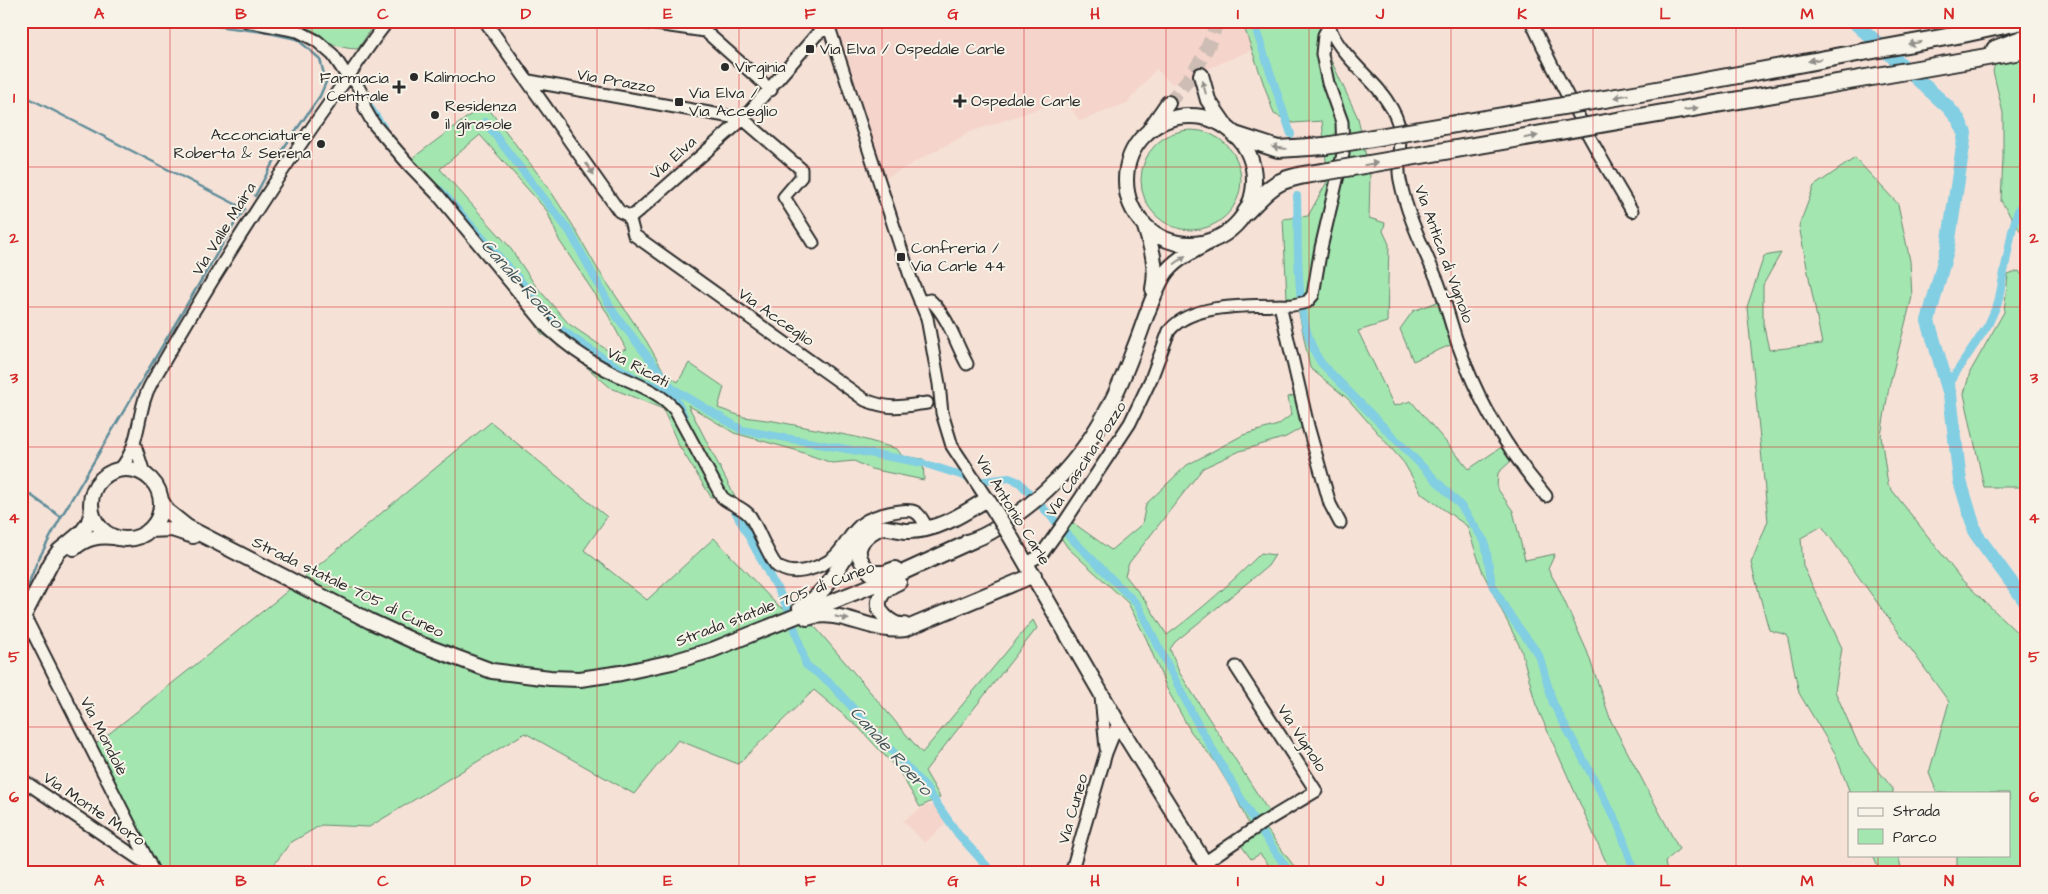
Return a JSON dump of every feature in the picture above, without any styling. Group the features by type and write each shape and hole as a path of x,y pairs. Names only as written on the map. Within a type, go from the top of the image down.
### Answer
{"highway":[{"path":"1231,131 1278,149 1325,146 1637,93 1963,34 2023,21"},
{"path":"1963,34 2027,36"},
{"path":"1958,62 2027,36"},
{"path":"1246,212 1277,182 1293,176 1623,121 2027,50"}],"main road":[{"path":"915,625 897,625 882,615 878,606 881,594 890,586 947,560 969,543 1010,519 1048,489 1078,457 1116,394 1146,316 1164,276 1184,257 1232,229 1246,212 1253,193 1254,172 1248,152 1208,100 1201,75"},
{"path":"1168,103 1134,150 1128,167 1126,185 1133,209 1144,224 1158,236 1176,243 1195,244 1213,240"},
{"path":"1145,135 1160,124 1176,118 1194,116 1212,120 1231,131"},
{"path":"1144,224 1153,252 1155,272 1146,316"},
{"path":"47,572 78,545 90,538 100,535 123,539 141,535 149,530 156,521 160,511 161,500 155,484 150,478 141,472 131,469 120,469 109,473 100,480 94,489 91,500 92,512 96,522 112,536 123,539"},
{"path":"712,650 725,637 810,603 821,593 858,535 870,528 908,531 926,528 954,519 987,499"},
{"name":"Via Antonio Carle","path":"987,499 1030,569 1118,723"},
{"name":"Strada statale 705 di Cuneo","path":"161,500 167,511 182,523 220,545 420,644 492,670 550,678 580,678 621,673 672,662 712,650 886,580 969,543"},
{"path":"24,615 59,552 82,532 88,524 92,512"},
{"path":"879,528 866,535 861,542 858,554 860,563 870,573 884,573 942,549 969,543"},
{"name":"Strada statale 705 di Cuneo","path":"149,530 172,530 220,545"},
{"path":"712,650 729,647 820,615 843,618 896,631 915,625 1030,569"},
{"name":"Via Vignolo","path":"1118,723 1208,868"}],"street":[{"path":"246,21 290,28 307,35 317,41 352,72"},
{"name":"Via Valle Maira","path":"120,469 135,445 140,412 151,384 238,237 388,21"},
{"name":"Via Acceglio","path":"485,21 624,214 634,235 865,400 883,407 895,408 926,403"},
{"path":"635,21 689,25 705,31 771,90"},
{"path":"1531,21 1557,79 1589,139 1632,211"},
{"name":"Via Elva","path":"624,214 634,215 743,119 771,90 827,24"},
{"name":"Via Antonio Carle","path":"827,24 928,326 939,384 942,413 952,446 987,499"},
{"name":"Via Cascina Pozzo","path":"1030,569 1115,448 1141,401 1169,331 1180,319 1200,311 1293,304 1309,301 1313,295 1317,281 1321,248 1343,154 1342,122 1328,83 1322,54 1324,36 1329,24"},
{"name":"Via Antica di Vignolo","path":"1329,24 1336,40 1379,90 1398,122 1400,144 1399,178 1418,239 1438,283 1458,346 1485,407 1518,463 1546,496"},
{"name":"Via Ricati","path":"352,72 362,94 365,109 373,123 438,195 523,295 548,328 566,345 604,369 666,400 675,410 722,497 731,504 740,507 749,515 778,566 788,571 804,571 824,563 837,554 850,534 865,521 883,515 904,510 916,512 923,519 926,528"},
{"name":"Via Prazzo","path":"529,82 743,119"},
{"path":"743,119 801,169 801,177 784,197 813,243"},
{"path":"920,302 930,300 936,305 967,364"},
{"path":"1280,305 1308,426 1330,504 1340,523"},
{"name":"Via Valle Maira","path":"135,445 143,470 150,478"},
{"name":"Via Mondolè","path":"24,615 154,873"},
{"name":"Via Vignolo","path":"1208,868 1258,826 1316,791 1236,667"},
{"name":"Via Cuneo","path":"1100,692 1108,748"},
{"path":"1105,731 1118,723"},
{"name":"Via Cuneo","path":"1071,873 1108,748 1118,723"},
{"path":"1108,748 1128,740"},
{"name":"Via Monte Moro","path":"21,779 139,859 147,863 149,862"}],"shaded area":[{"name":"Ospedale Carle","path":"832,21 1242,21 1252,50 1172,84 1156,69 1127,103 1080,121 1065,100 970,132 884,179"},
{"path":"926,805 938,807 947,822 925,843 903,821"}],"green space":[{"path":"274,21 376,21 358,49 335,45 298,28"},
{"path":"1242,21 1329,21 1329,56 1358,118 1370,176 1369,218 1385,223 1383,231 1389,244 1387,322 1358,331 1394,406 1411,401 1469,469 1503,446 1511,461 1498,473 1497,488 1513,511 1525,560 1555,554 1548,569 1587,651 1611,721 1679,849 1665,862 1667,873 1611,873 1536,705 1521,649 1483,573 1467,526 1422,494 1404,463 1348,399 1310,368 1297,303 1287,298 1283,219 1308,216 1328,180 1322,121 1293,123 1274,114"},
{"path":"2008,21 2027,21 2025,238 2001,201 2003,113 1993,71"},
{"path":"485,104 548,187 597,268 647,342 664,372 678,382 689,363 724,387 718,408 744,417 856,437 897,449 902,456 923,459 924,480 871,469 854,461 832,463 795,450 734,433 688,405 735,497 711,497 678,444 663,409 611,388 583,364 541,333 519,297 410,160","holes":["480,135 547,211 559,240 606,311 626,349 613,354 569,324 535,285 509,246 440,169"]},
{"path":"1191,130 1210,134 1226,145 1237,161 1241,180 1237,199 1226,215 1210,226 1191,230 1172,226 1156,215 1145,199 1141,180 1145,161 1156,145 1172,134"},
{"path":"1855,158 1898,204 1910,261 1912,297 1889,387 1881,436 1888,485 1961,579 2027,642 2027,873 1957,873 1957,856 2010,856 2010,792 1937,792 1929,773 1949,702 1822,526 1801,538 1803,566 1842,648 1835,691 1859,746 1893,789 1893,792 1850,792 1835,753 1799,693 1787,635 1769,630 1751,563 1768,521 1747,307 1764,256 1781,253 1763,285 1763,322 1769,350 1822,344 1799,226 1814,186"},
{"path":"2019,271 2027,283 2027,487 1984,487 1964,394 1970,372 2004,312 2008,275"},
{"path":"1440,301 1453,344 1413,361 1400,329 1413,311"},
{"path":"1305,393 1303,427 1286,437 1240,451 1203,468 1129,563 1125,575 1147,603 1167,635 1216,596 1261,553 1275,555 1268,566 1175,642 1170,649 1179,672 1269,812 1265,827 1299,873 1255,873 1268,864 1260,854 1251,859 1240,844 1250,827 1235,795 1214,760 1191,732 1167,689 1146,638 1128,603 1068,548 1061,538 1072,522 1111,550 1142,524 1146,504 1187,465 1243,435 1278,425 1291,415 1288,397"},
{"path":"491,422 607,517 584,550 647,600 714,538 777,605 816,628 922,753 1033,620 1037,628 925,771 940,797 920,807 899,771 859,728 814,690 738,764 678,740 634,794 525,733 369,827 321,825 290,843 268,873 160,873 96,744 273,603"},
{"path":"1873,856 1898,856 1902,873 1880,873"}],"waterway":[{"path":"176,21 264,32 297,39 320,59 326,82 320,96 271,166 255,196"},
{"path":"1253,21 1291,134"},
{"path":"1853,21 1947,106 1959,120 1965,133 1948,246 1928,321 1950,395 1960,481 1976,534 2027,604"},
{"path":"21,94 245,209 61,517 37,562 21,603"},
{"path":"369,106 383,127"},
{"path":"485,122 570,232 614,313 672,388 742,430 923,463"},
{"name":"Canale Roero","path":"440,190 532,294 558,327 638,380 672,391 684,416"},
{"path":"1947,386 1988,325 1998,303 2012,231 2017,213 2027,193"},
{"path":"1297,196 1299,283 1306,328 1313,348 1322,364 1461,506 1485,542 1492,584 1508,613 1539,655 1553,703 1618,824 1635,873"},
{"path":"929,465 967,477"},
{"path":"984,481 1009,478 1019,482 1058,524"},
{"path":"21,488 61,517"},
{"name":"Canale Roero","path":"734,509 772,580"},
{"path":"1066,533 1137,604 1195,719 1253,819 1290,873"},
{"path":"775,584 787,607"},
{"name":"Canale Roero","path":"795,629 806,665 829,682 926,788 958,834 993,873"}],"tunnel":[{"path":"1168,103 1184,85 1204,55 1217,21"}],"place":[{"name":"Via Elva / Ospedale Carle","path":"810,49"},
{"name":"Virginia","path":"725,67"},
{"name":"Kalimocho","path":"414,77"},
{"name":"Farmacia Centrale","path":"399,87"},
{"name":"Ospedale Carle","path":"960,101"},
{"name":"Via Elva / Via Acceglio","path":"679,102"},
{"name":"Residenza il girasole","path":"435,115"},
{"name":"Acconciature Roberta & Serena","path":"321,144"},
{"name":"Confreria / Via Carle 44","path":"901,257"}]}
